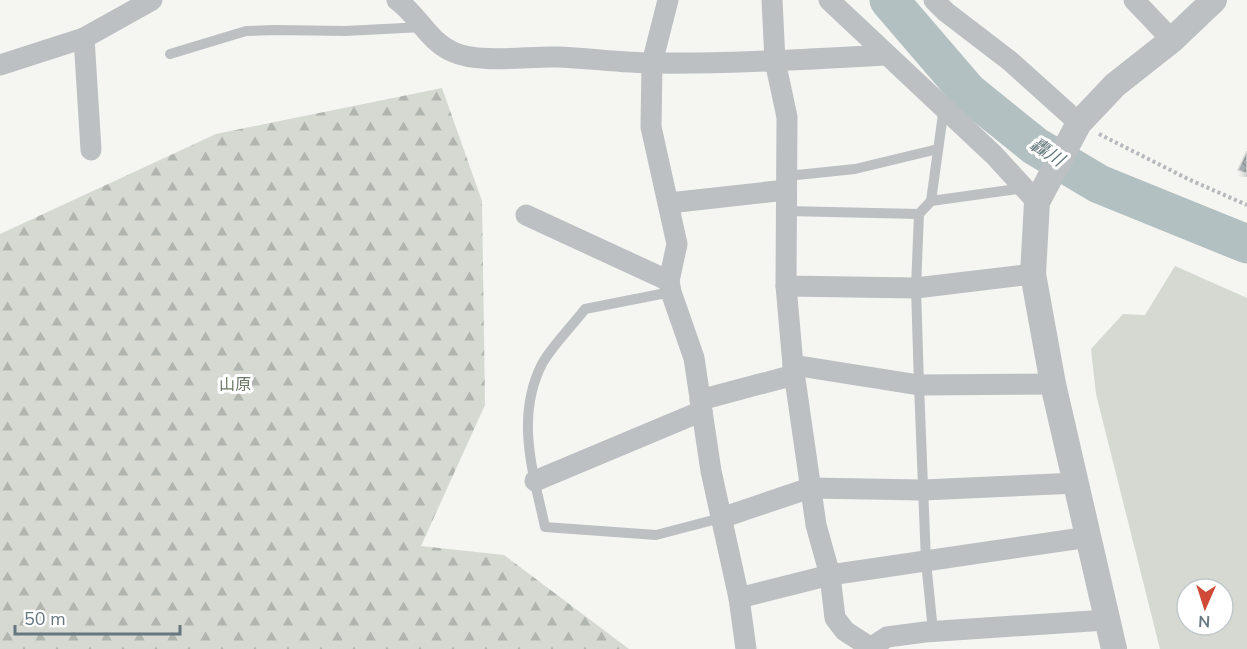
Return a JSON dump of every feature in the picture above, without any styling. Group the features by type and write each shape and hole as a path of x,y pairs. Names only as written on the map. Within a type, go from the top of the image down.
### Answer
{"street":[{"path":"0,65 84,38 152,0"},
{"path":"668,0 652,63 651,127 677,244 670,286 694,358 711,471 738,598 746,649"},
{"path":"772,0 775,61 787,117 786,286 794,370 816,525 830,575 835,618 845,631 871,648 887,637 933,631 1106,620"},
{"path":"830,0 994,155 1031,195"},
{"path":"934,0 1010,61 1079,123"},
{"path":"1134,0 1172,40"},
{"path":"1114,649 1053,384 1033,274 1031,195 1079,123 1115,85 1172,40 1214,0"},
{"path":"408,3 434,41 468,58 557,57 652,63 775,61 886,55"},
{"path":"84,38 91,150"},
{"path":"669,203 787,183"},
{"path":"526,215 670,286"},
{"path":"786,286 916,288 1033,274"},
{"path":"535,481 701,405 794,370 919,385 1053,384"},
{"path":"721,518 810,488 923,490 1077,483"},
{"path":"738,598 830,575 1089,537"}],"lane":[{"path":"170,54 246,31 345,31 423,27"},
{"path":"933,631 926,562 916,288 919,214 931,201 944,107"},
{"path":"787,183 855,170 938,149"},
{"path":"931,201 1031,195"},
{"path":"786,211 919,214"},
{"path":"670,286 585,309 543,362 529,395 527,443 545,527 656,535 721,518"}],"path":[{"path":"1079,123 1188,179 1247,205"}],"green space":[{"name":"山原","path":"442,88 482,201 485,405 421,546 504,555 629,649 0,649 0,234 216,134"},
{"path":"1175,266 1247,298 1247,649 1160,649 1096,394 1091,349 1123,314 1145,315"}],"building":[{"path":"1247,151 1247,174 1238,170"}],"waterway":[{"name":"轟川","path":"889,0 968,92 1035,146 1099,184 1247,244"}]}
